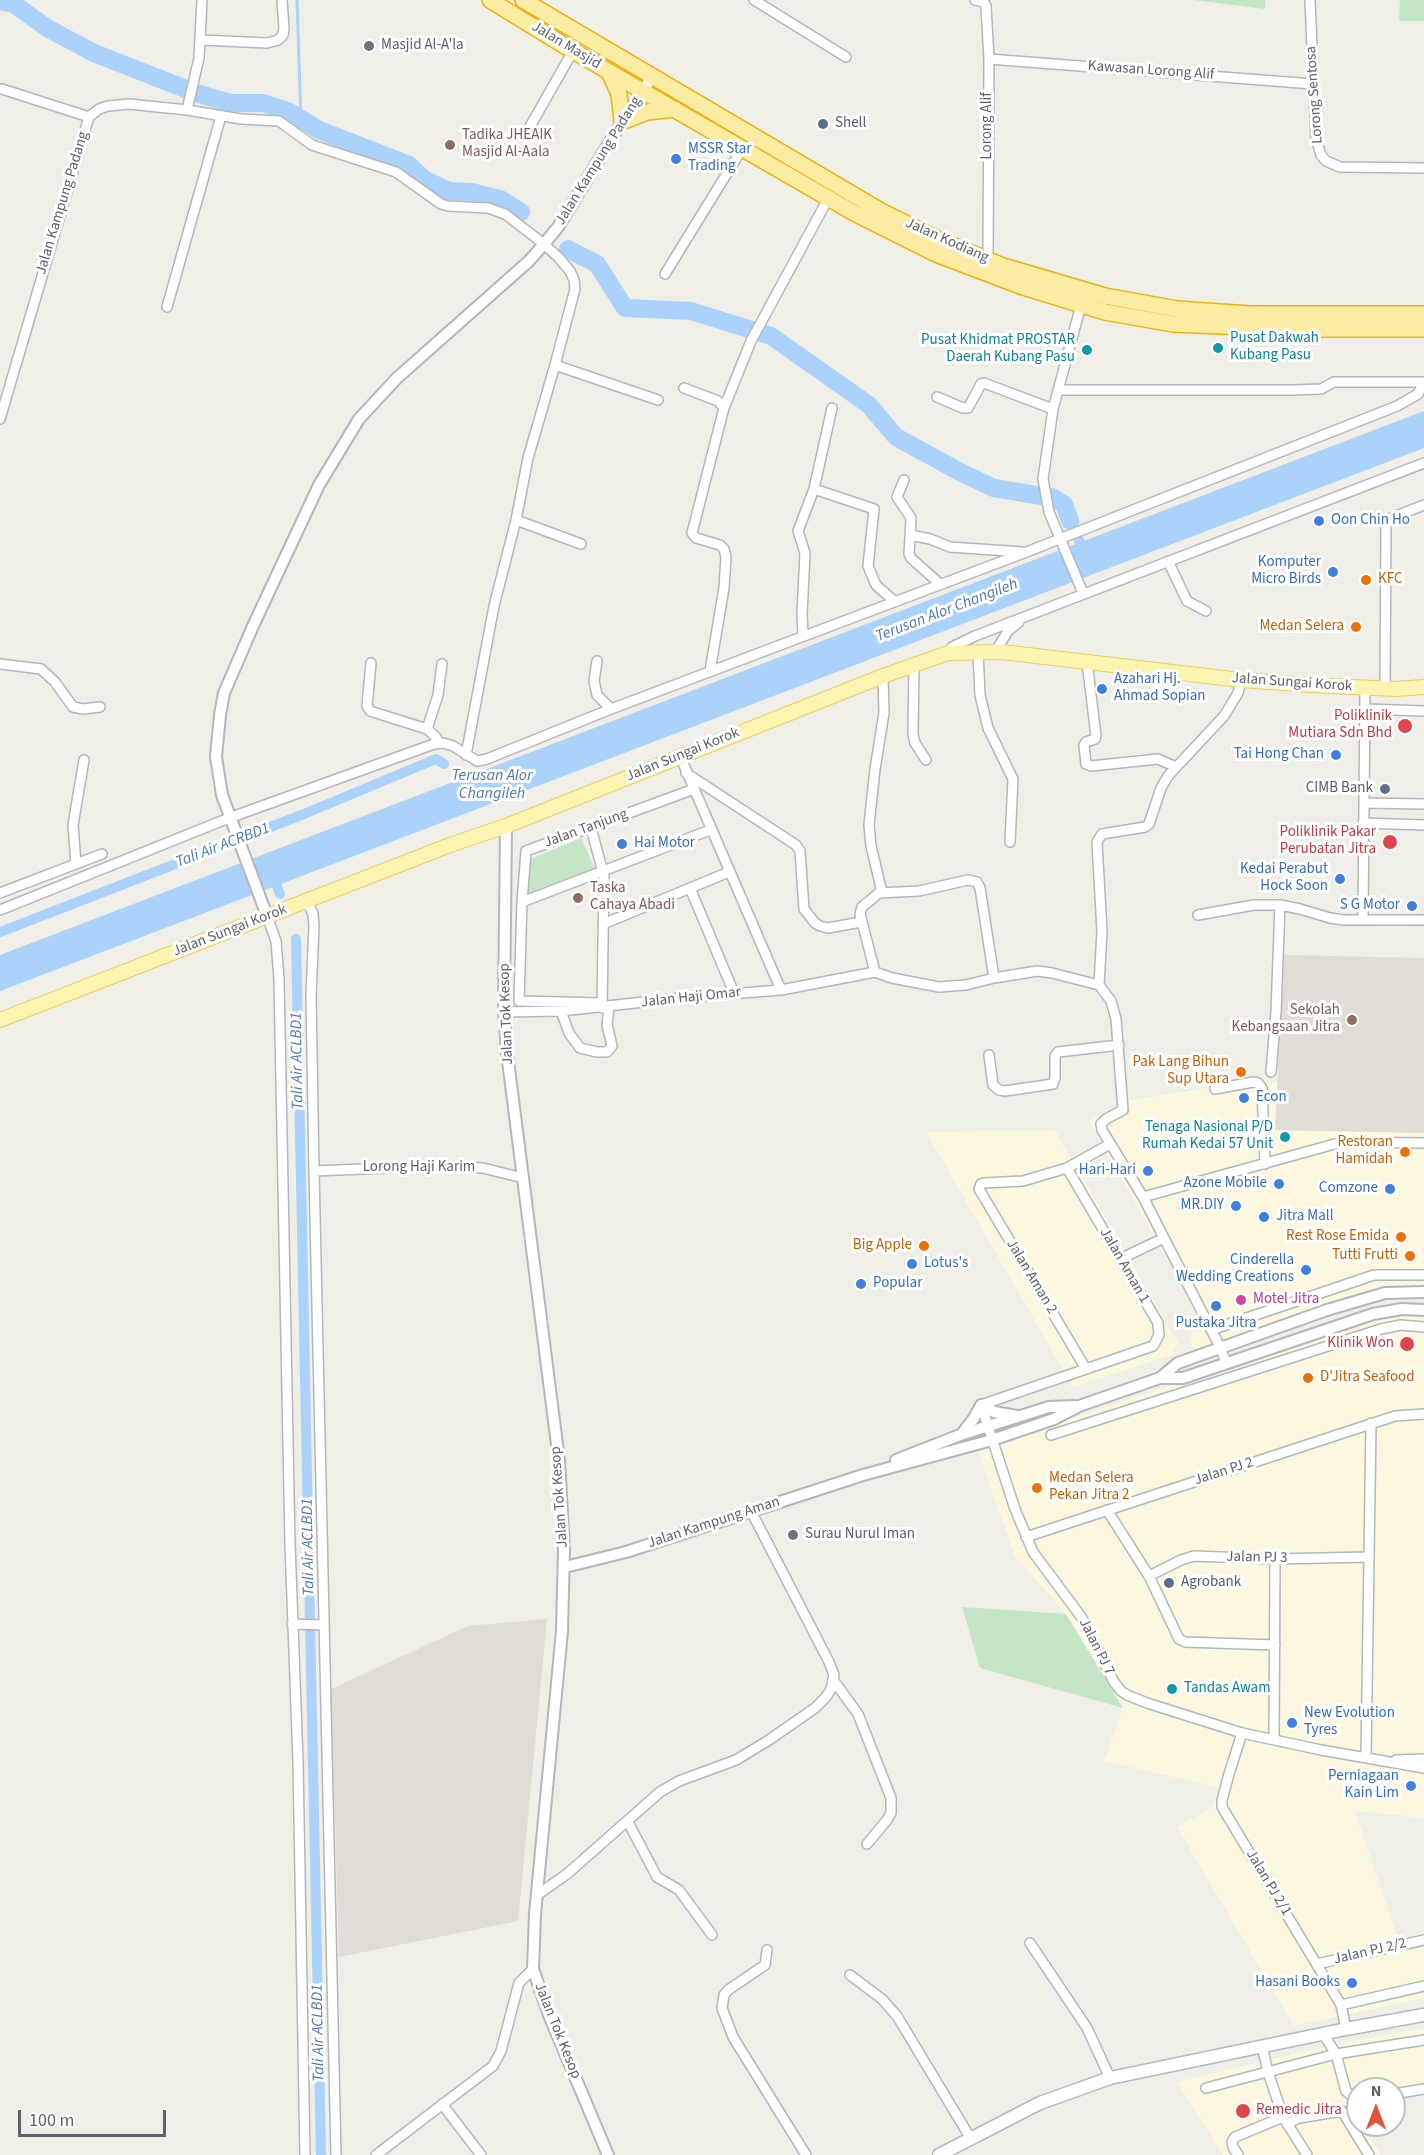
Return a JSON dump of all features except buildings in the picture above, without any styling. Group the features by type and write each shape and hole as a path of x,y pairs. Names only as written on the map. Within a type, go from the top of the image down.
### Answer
{"highway":[{"name":"Jalan Masjid","path":"490,0 643,91"},
{"name":"Jalan Kodiang","path":"529,1 652,77 881,211 940,240 988,260 1105,296 1177,309 1250,315 1423,318"},
{"path":"609,72 619,94 622,122 647,112 675,109"},
{"name":"Jalan Kodiang","path":"643,91 854,213 936,254 1023,287 1081,305 1130,317 1173,324 1209,326 1423,318"}],"main road":[{"name":"Jalan Sungai Korok","path":"0,1020 265,911 307,901 450,845 506,826 883,676 948,653 995,652 1241,680 1365,688 1424,687"},
{"name":"Jalan Sungai Korok","path":"1390,688 1406,693 1424,693"},
{"path":"939,2155 1040,2103 1110,2078 1424,2015"}],"street":[{"path":"188,106 201,40 202,0"},
{"path":"201,40 267,43 278,40 284,28 282,0"},
{"name":"Lorong Alif","path":"975,0 984,2 986,6 989,59 988,260"},
{"name":"Lorong Sentosa","path":"1310,0 1316,139 1318,148 1326,161 1352,169 1424,168"},
{"path":"757,1 846,57"},
{"path":"528,130 573,51"},
{"name":"Kawasan Lorong Alif","path":"989,59 1313,84"},
{"name":"Jalan Kampung Padang","path":"265,911 222,795 216,757 218,724 224,693 286,555 326,472 359,419 397,378 529,261 544,244 558,227 652,77"},
{"path":"2,89 89,117"},
{"name":"Jalan Kampung Padang","path":"0,419 89,117 99,109 108,106 129,104 188,106 221,116 279,121 312,144 396,172 441,204 498,211 544,244"},
{"path":"167,307 221,116"},
{"path":"665,274 742,149"},
{"path":"710,671 725,583 726,557 720,545 694,537 692,533 724,408 751,341 829,198"},
{"path":"466,755 494,606 516,520 528,458 575,289 570,271 544,244"},
{"path":"1081,305 1053,409 1043,479 1049,512 1064,539 1081,589"},
{"path":"555,366 658,400"},
{"path":"0,910 439,742 453,746 472,759 482,761 803,635 1064,539 1086,528 1410,401 1418,394 1424,382 1334,382 1321,389 1303,390 1058,390"},
{"path":"937,396 963,408 968,408 981,384 984,383 1053,409"},
{"path":"684,388 718,401 724,408"},
{"path":"803,635 805,553 798,531 814,489 832,408"},
{"path":"948,653 958,644 1025,617 1081,589 1168,561 1424,463"},
{"path":"904,480 897,499 910,516 911,558 940,584"},
{"path":"814,489 874,509 868,566 876,585 894,602"},
{"path":"1390,688 1386,524 1391,518 1424,505"},
{"path":"516,520 581,544"},
{"path":"909,538 915,536 930,539 950,548 1024,553"},
{"path":"1168,561 1187,601 1206,611"},
{"path":"995,652 1008,631 1025,617"},
{"path":"978,652 983,712 988,728 1013,779 1010,842"},
{"path":"597,661 594,681 597,694 611,709"},
{"path":"1087,662 1096,736 1095,739 1084,743 1086,764 1091,766 1151,759 1164,761 1176,767"},
{"path":"370,663 367,706 370,711 427,729 439,742"},
{"path":"0,664 41,669 55,682 73,707 83,709 100,707"},
{"path":"427,729 438,695 442,664"},
{"path":"914,665 913,734 915,743 926,760"},
{"path":"883,676 884,713 869,825 871,846 881,888 879,893 862,907 861,922 876,972 902,981 939,987 966,985 1037,971 1099,985 1111,1001 1116,1019 1122,1110 1101,1124 1110,1144 1143,1197 1221,1348 1226,1363"},
{"path":"1099,985 1102,930 1098,839 1102,834 1145,827 1149,824 1161,788 1176,767 1224,717 1238,693 1241,680"},
{"path":"1363,920 1365,688"},
{"path":"1366,709 1424,711"},
{"path":"680,756 781,990"},
{"path":"76,864 73,825 84,760"},
{"path":"686,773 796,844 800,851 804,909 815,923 828,928 861,922"},
{"name":"Jalan Tanjung","path":"522,902 526,851 694,789"},
{"path":"1364,803 1424,804"},
{"path":"1364,823 1424,825"},
{"name":"Jalan Tok Kesop","path":"506,826 504,1012 507,1053 559,1460 565,1567 557,1701 537,1894 533,1969 549,2015 608,2155"},
{"path":"561,1011 568,1033 580,1047 597,1052 607,1052 612,1046 604,1006 603,869 591,828"},
{"path":"604,1006 519,1001 522,902 603,869 710,830"},
{"path":"0,893 102,854"},
{"path":"603,924 729,872"},
{"path":"879,893 919,891 968,879 977,882 980,888 994,978"},
{"path":"690,888 734,993"},
{"path":"307,901 313,914 314,926 311,995 314,1171 336,2155"},
{"path":"1198,915 1254,905 1280,905 1330,918 1424,920"},
{"path":"1271,1072 1280,905"},
{"path":"265,911 273,928 278,958 297,1625 305,2155"},
{"name":"Jalan Haji Omar","path":"504,1012 561,1011 663,999 781,990 876,972"},
{"path":"989,1055 993,1085 1005,1091 1053,1084 1055,1056 1058,1052 1119,1045"},
{"path":"1215,1089 1253,1082 1258,1083 1262,1088 1265,1164"},
{"path":"1143,1197 1342,1142 1424,1143"},
{"path":"1067,1168 1110,1144"},
{"name":"Lorong Haji Karim","path":"314,1171 436,1166 483,1168 523,1178"},
{"name":"Jalan Aman 2","path":"1067,1168 1023,1181 981,1185 979,1190 1086,1370"},
{"name":"Jalan Aman 1","path":"981,1405 1153,1346 1159,1335 1158,1323 1067,1168"},
{"path":"1120,1259 1164,1238"},
{"path":"1211,1330 1374,1275 1424,1275"},
{"name":"Jalan Kampung Aman","path":"1160,1378 1178,1363 1376,1295 1395,1292 1424,1292"},
{"name":"Jalan Kampung Aman","path":"565,1567 616,1555 863,1475 992,1440 1160,1378 1183,1378 1373,1314 1402,1309 1424,1310"},
{"path":"1051,1436 1381,1329 1401,1325 1424,1327"},
{"path":"960,1436 981,1405 1002,1414 1024,1416"},
{"name":"Jalan PJ 7","path":"981,1405 1033,1552 1082,1618 1114,1682 1121,1691 1147,1703 1242,1732 1322,1750 1388,1761"},
{"name":"Jalan Kampung Aman","path":"863,1475 960,1436 1049,1407 1079,1406"},
{"name":"Jalan PJ 2","path":"1026,1537 1402,1414 1424,1414"},
{"path":"1366,1758 1371,1424"},
{"path":"1107,1510 1149,1576 1176,1635 1182,1641 1275,1645"},
{"path":"751,1511 829,1662 834,1681 858,1714 891,1798 891,1813 867,1844"},
{"name":"Jalan PJ 3","path":"1149,1576 1194,1556 1275,1559 1369,1557"},
{"path":"1274,1739 1275,1559"},
{"path":"297,1625 323,1625"},
{"path":"537,1894 567,1874 668,1787 736,1760 769,1740 814,1708 826,1697 834,1681"},
{"name":"Jalan PJ 2/1","path":"1242,1732 1222,1800 1222,1807 1341,2005 1346,2029"},
{"path":"1388,1761 1424,1759"},
{"path":"1388,1761 1424,1768"},
{"path":"628,1822 657,1877 679,1890 711,1935"},
{"name":"Jalan PJ 2/2","path":"1317,1964 1424,1940"},
{"path":"1030,1943 1087,2028 1110,2078"},
{"path":"767,1950 765,1965 728,1990 724,1995 722,2008 734,2037 806,2155"},
{"path":"376,2155 485,2073 498,2060 519,1983 533,1969"},
{"path":"850,1975 882,1999 897,2016 971,2139"},
{"path":"1341,2005 1424,1986"},
{"path":"1323,2034 1336,2054 1346,2091"},
{"path":"1206,2088 1336,2054 1424,2040"},
{"path":"1262,2046 1268,2072 1285,2120 1307,2155"},
{"path":"1406,2092 1424,2089"},
{"path":"442,2104 481,2155"},
{"path":"1238,2155 1233,2146 1235,2137 1285,2120 1340,2110 1369,2155"}],"shaded area":[{"name":"Sekolah Kebangsaan Jitra","path":"1284,955 1424,958 1424,1133 1275,1130"},
{"path":"1267,1078 1268,1083 1277,1082 1276,1130 1424,1133 1424,1286 1381,1287 1192,1350 1191,1333 1199,1329 1189,1298 1089,1121 1127,1101"},
{"path":"1055,1130 1178,1343 1172,1355 1073,1387 926,1132"},
{"path":"1385,1316 1424,1316 1424,1818 1355,1811 1397,1936 1424,1937 1424,1998 1294,2026 1177,1827 1214,1806 1217,1787 1104,1761 1123,1708 1066,1614 1015,1556 977,1449"},
{"path":"547,1619 518,1921 339,1957 331,1689 468,1626"},
{"path":"1424,2028 1424,2092 1406,2096 1406,2077 1346,2077 1346,2137 1369,2137 1381,2155 1223,2155 1177,2082 1315,2049"}],"green space":[{"path":"1193,0 1265,0 1265,9"},
{"path":"1400,0 1424,0 1424,21 1399,21"},
{"path":"581,838 595,869 525,899 529,860"},
{"path":"962,1607 1066,1614 1123,1708 980,1668"}],"water":[{"name":"Terusan Alor Changileh","path":"1424,411 1424,448 0,991 0,955"}],"waterway":[{"path":"297,0 301,120"},
{"path":"0,1 14,4 47,28 94,53 196,93 230,103 263,103 288,111 319,130 409,165 425,180 449,191 472,192 500,199 521,212"},
{"path":"568,249 597,264 625,308 691,311 771,336 869,405 896,437 994,488 1042,496"},
{"path":"1052,497 1064,504 1070,521"},
{"path":"1070,521 1086,555"},
{"name":"Tali Air ACRBD1","path":"0,932 304,814 436,759 444,764"},
{"name":"Tali Air ACLBD1","path":"272,873 280,894"},
{"name":"Tali Air ACLBD1","path":"296,939 321,2155"}],"place":[{"name":"Masjid Al-A'la","path":"369,46"},
{"name":"Shell","path":"823,124"},
{"name":"Tadika JHEAIK Masjid Al-Aala","path":"450,145"},
{"name":"MSSR Star Trading","path":"676,159"},
{"name":"Pusat Dakwah Kubang Pasu","path":"1218,348"},
{"name":"Pusat Khidmat PROSTAR Daerah Kubang Pasu","path":"1087,350"},
{"name":"Oon Chin Ho","path":"1319,521"},
{"name":"Komputer Micro Birds","path":"1333,572"},
{"name":"KFC","path":"1366,580"},
{"name":"Medan Selera","path":"1356,627"},
{"name":"Azahari Hj. Ahmad Sopian","path":"1102,689"},
{"name":"Poliklinik Mutiara Sdn Bhd","path":"1405,726"},
{"name":"Tai Hong Chan","path":"1336,755"},
{"name":"CIMB Bank","path":"1385,789"},
{"name":"Poliklinik Pakar Perubatan Jitra","path":"1390,842"},
{"name":"Hai Motor","path":"622,844"},
{"name":"Kedai Perabut Hock Soon","path":"1340,879"},
{"name":"Taska Cahaya Abadi","path":"578,898"},
{"name":"S G Motor","path":"1412,906"},
{"name":"Sekolah Kebangsaan Jitra","path":"1352,1020"},
{"name":"Pak Lang Bihun Sup Utara","path":"1241,1072"},
{"name":"Econ","path":"1244,1098"},
{"name":"Tenaga Nasional P/D Rumah Kedai 57 Unit","path":"1285,1137"},
{"name":"Restoran Hamidah","path":"1405,1152"},
{"name":"Hari-Hari","path":"1148,1171"},
{"name":"Azone Mobile","path":"1279,1184"},
{"name":"Comzone","path":"1390,1189"},
{"name":"MR.DIY","path":"1236,1206"},
{"name":"Jitra Mall","path":"1264,1217"},
{"name":"Rest Rose Emida","path":"1401,1237"},
{"name":"Big Apple","path":"924,1246"},
{"name":"Tutti Frutti","path":"1410,1256"},
{"name":"Lotus's","path":"912,1264"},
{"name":"Cinderella Wedding Creations","path":"1306,1270"},
{"name":"Popular","path":"861,1284"},
{"name":"Motel Jitra","path":"1241,1300"},
{"name":"Pustaka Jitra","path":"1216,1306"},
{"name":"Klinik Won","path":"1407,1344"},
{"name":"D'Jitra Seafood","path":"1308,1378"},
{"name":"Medan Selera Pekan Jitra 2","path":"1037,1488"},
{"name":"Surau Nurul Iman","path":"793,1535"},
{"name":"Agrobank","path":"1169,1583"},
{"name":"Tandas Awam","path":"1172,1689"},
{"name":"New Evolution Tyres","path":"1292,1723"},
{"name":"Perniagaan Kain Lim","path":"1411,1786"},
{"name":"Hasani Books","path":"1352,1983"},
{"name":"Remedic Jitra","path":"1243,2111"}]}
